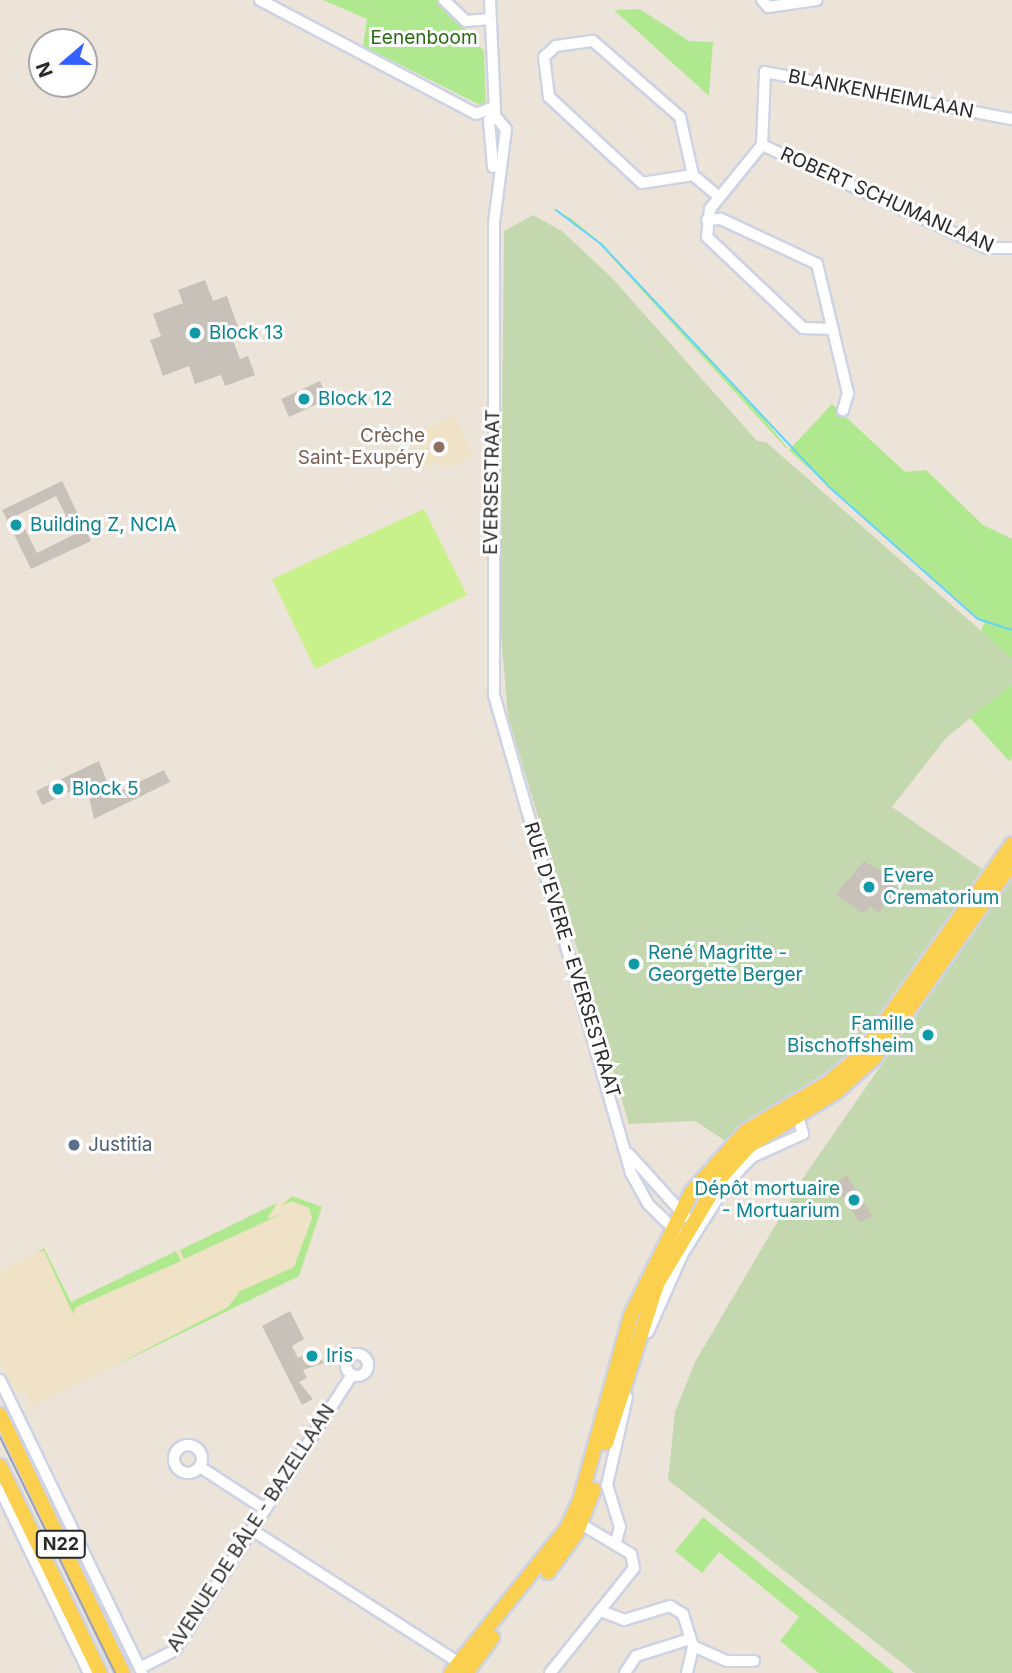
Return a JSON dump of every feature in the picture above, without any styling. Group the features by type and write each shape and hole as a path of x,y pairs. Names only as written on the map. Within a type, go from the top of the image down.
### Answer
{"main road":[{"path":"796,1109 847,1069 875,1039 1012,844"},
{"path":"459,1671 484,1646 576,1521 631,1315 677,1233 690,1221 727,1148 796,1109 874,1058 1012,863"},
{"name":"N22","path":"0,1415 123,1673"},
{"name":"N22","path":"0,1466 100,1673"},
{"path":"459,1671 576,1521"}],"street":[{"path":"260,0 476,114 493,114"},
{"path":"444,0 466,21 490,19"},
{"name":"EVERSESTRAAT","path":"490,0 496,188 490,649 496,707 515,774"},
{"path":"765,4 817,0"},
{"path":"693,175 642,183 549,97 544,57 556,46 593,41 680,117 693,175 718,196"},
{"name":"BLANKENHEIMLAAN","path":"762,145 765,72 1012,119"},
{"name":"EVERSESTRAAT","path":"493,114 506,129 496,188"},
{"path":"762,145 718,196 707,220 713,246 803,328 833,329"},
{"name":"ROBERT SCHUMANLAAN","path":"762,145 987,248 1012,248"},
{"path":"707,220 721,219 811,258 821,269 848,393 843,410"},
{"name":"RUE D'EVERE - EVERSESTRAAT","path":"515,774 636,1185 677,1233"},
{"path":"616,1542 620,1527 607,1485 627,1397 690,1221 752,1157 805,1129 796,1109"},
{"name":"RUE D'EVERE - EVERSESTRAAT","path":"625,1147 690,1221"},
{"name":"AVENUE DE BÂLE - BAZELLAAN","path":"141,1670 174,1651 352,1375"},
{"path":"0,1380 141,1670"},
{"path":"200,1467 265,1509"},
{"path":"0,1489 89,1673"},
{"path":"551,1672 634,1567 632,1554 616,1542 576,1521"},
{"path":"252,1530 459,1671"},
{"path":"601,1611 624,1620 670,1606 682,1614 691,1642 687,1673"},
{"path":"625,1673 636,1656 691,1642 727,1661 754,1661"},
{"path":"727,1661 731,1673"}],"shaded area":[{"name":"Crèche Saint-Exupéry","path":"455,415 473,456 446,469 437,462 420,470 405,438"},
{"path":"292,1196 322,1207 299,1276 24,1410 30,1402 26,1392 14,1390 0,1361 0,1271 44,1248 71,1302"}],"green space":[{"name":"Eenenboom","path":"323,0 441,0 484,51 486,108 363,46 367,19"},
{"path":"640,9 689,41 713,42 709,96 614,10"},
{"path":"549,206 572,219 602,244 761,415 789,450 832,404 905,472 926,470 983,525 1012,539 1012,658 981,631 984,623 785,447 594,238"},
{"path":"533,215 562,231 613,279 757,441 766,442 1012,658 1012,684 946,738 892,807 982,869 848,1057 724,1140 695,1121 629,1124 508,716 500,622 504,231"},
{"path":"424,509 467,595 315,669 272,579"},
{"path":"1012,684 1012,758 1009,761 969,717"},
{"path":"1012,877 1012,1673 915,1673 668,1480 675,1412 695,1362 805,1175"},
{"path":"292,1196 322,1207 299,1276 102,1372 228,1307 240,1291 294,1267 312,1218 309,1208 292,1201 282,1206"},
{"path":"277,1203 267,1219 282,1214 184,1259 180,1250"},
{"path":"44,1248 71,1302 176,1251 181,1261 76,1307 73,1314 44,1251 38,1252"},
{"path":"703,1517 894,1673 819,1673 780,1641 799,1617 719,1552 702,1573 675,1551"}],"building":[{"name":"Block 13","path":"205,280 213,301 227,296 238,327 229,330 240,359 248,356 255,375 225,386 221,375 195,384 189,366 163,376 150,340 161,336 153,314 183,303 178,290"},
{"name":"Block 12","path":"320,381 328,399 289,417 281,399"},
{"name":"Building Z, NCIA","path":"62,481 91,541 31,569 2,510","holes":["56,496 75,534 37,553 18,515"]},
{"name":"Block 5","path":"99,761 112,795 164,770 170,782 94,819 86,784 42,805 36,791"},
{"name":"Evere Crematorium","path":"864,861 900,883 879,913 870,906 864,914 836,894"},
{"name":"Dépôt mortuaire - Mortuarium","path":"847,1175 872,1216 860,1223 835,1184"},
{"name":"Iris","path":"290,1311 304,1339 292,1346 298,1358 314,1350 324,1363 303,1370 307,1378 299,1382 313,1399 302,1405 262,1326"}],"waterway":[{"path":"556,210 601,244 827,485"},
{"path":"828,486 978,619 1012,630"}],"tram line":[{"path":"0,1437 115,1673"}],"place":[{"name":"Block 13","path":"195,333"},
{"name":"Block 12","path":"304,399"},
{"name":"Crèche Saint-Exupéry","path":"439,447"},
{"name":"Building Z, NCIA","path":"16,525"},
{"name":"Block 5","path":"58,789"},
{"name":"Evere Crematorium","path":"869,887"},
{"name":"René Magritte - Georgette Berger","path":"634,964"},
{"name":"Famille Bischoffsheim","path":"928,1035"},
{"name":"Justitia","path":"74,1145"},
{"name":"Dépôt mortuaire - Mortuarium","path":"854,1200"},
{"name":"Iris","path":"312,1356"}]}
